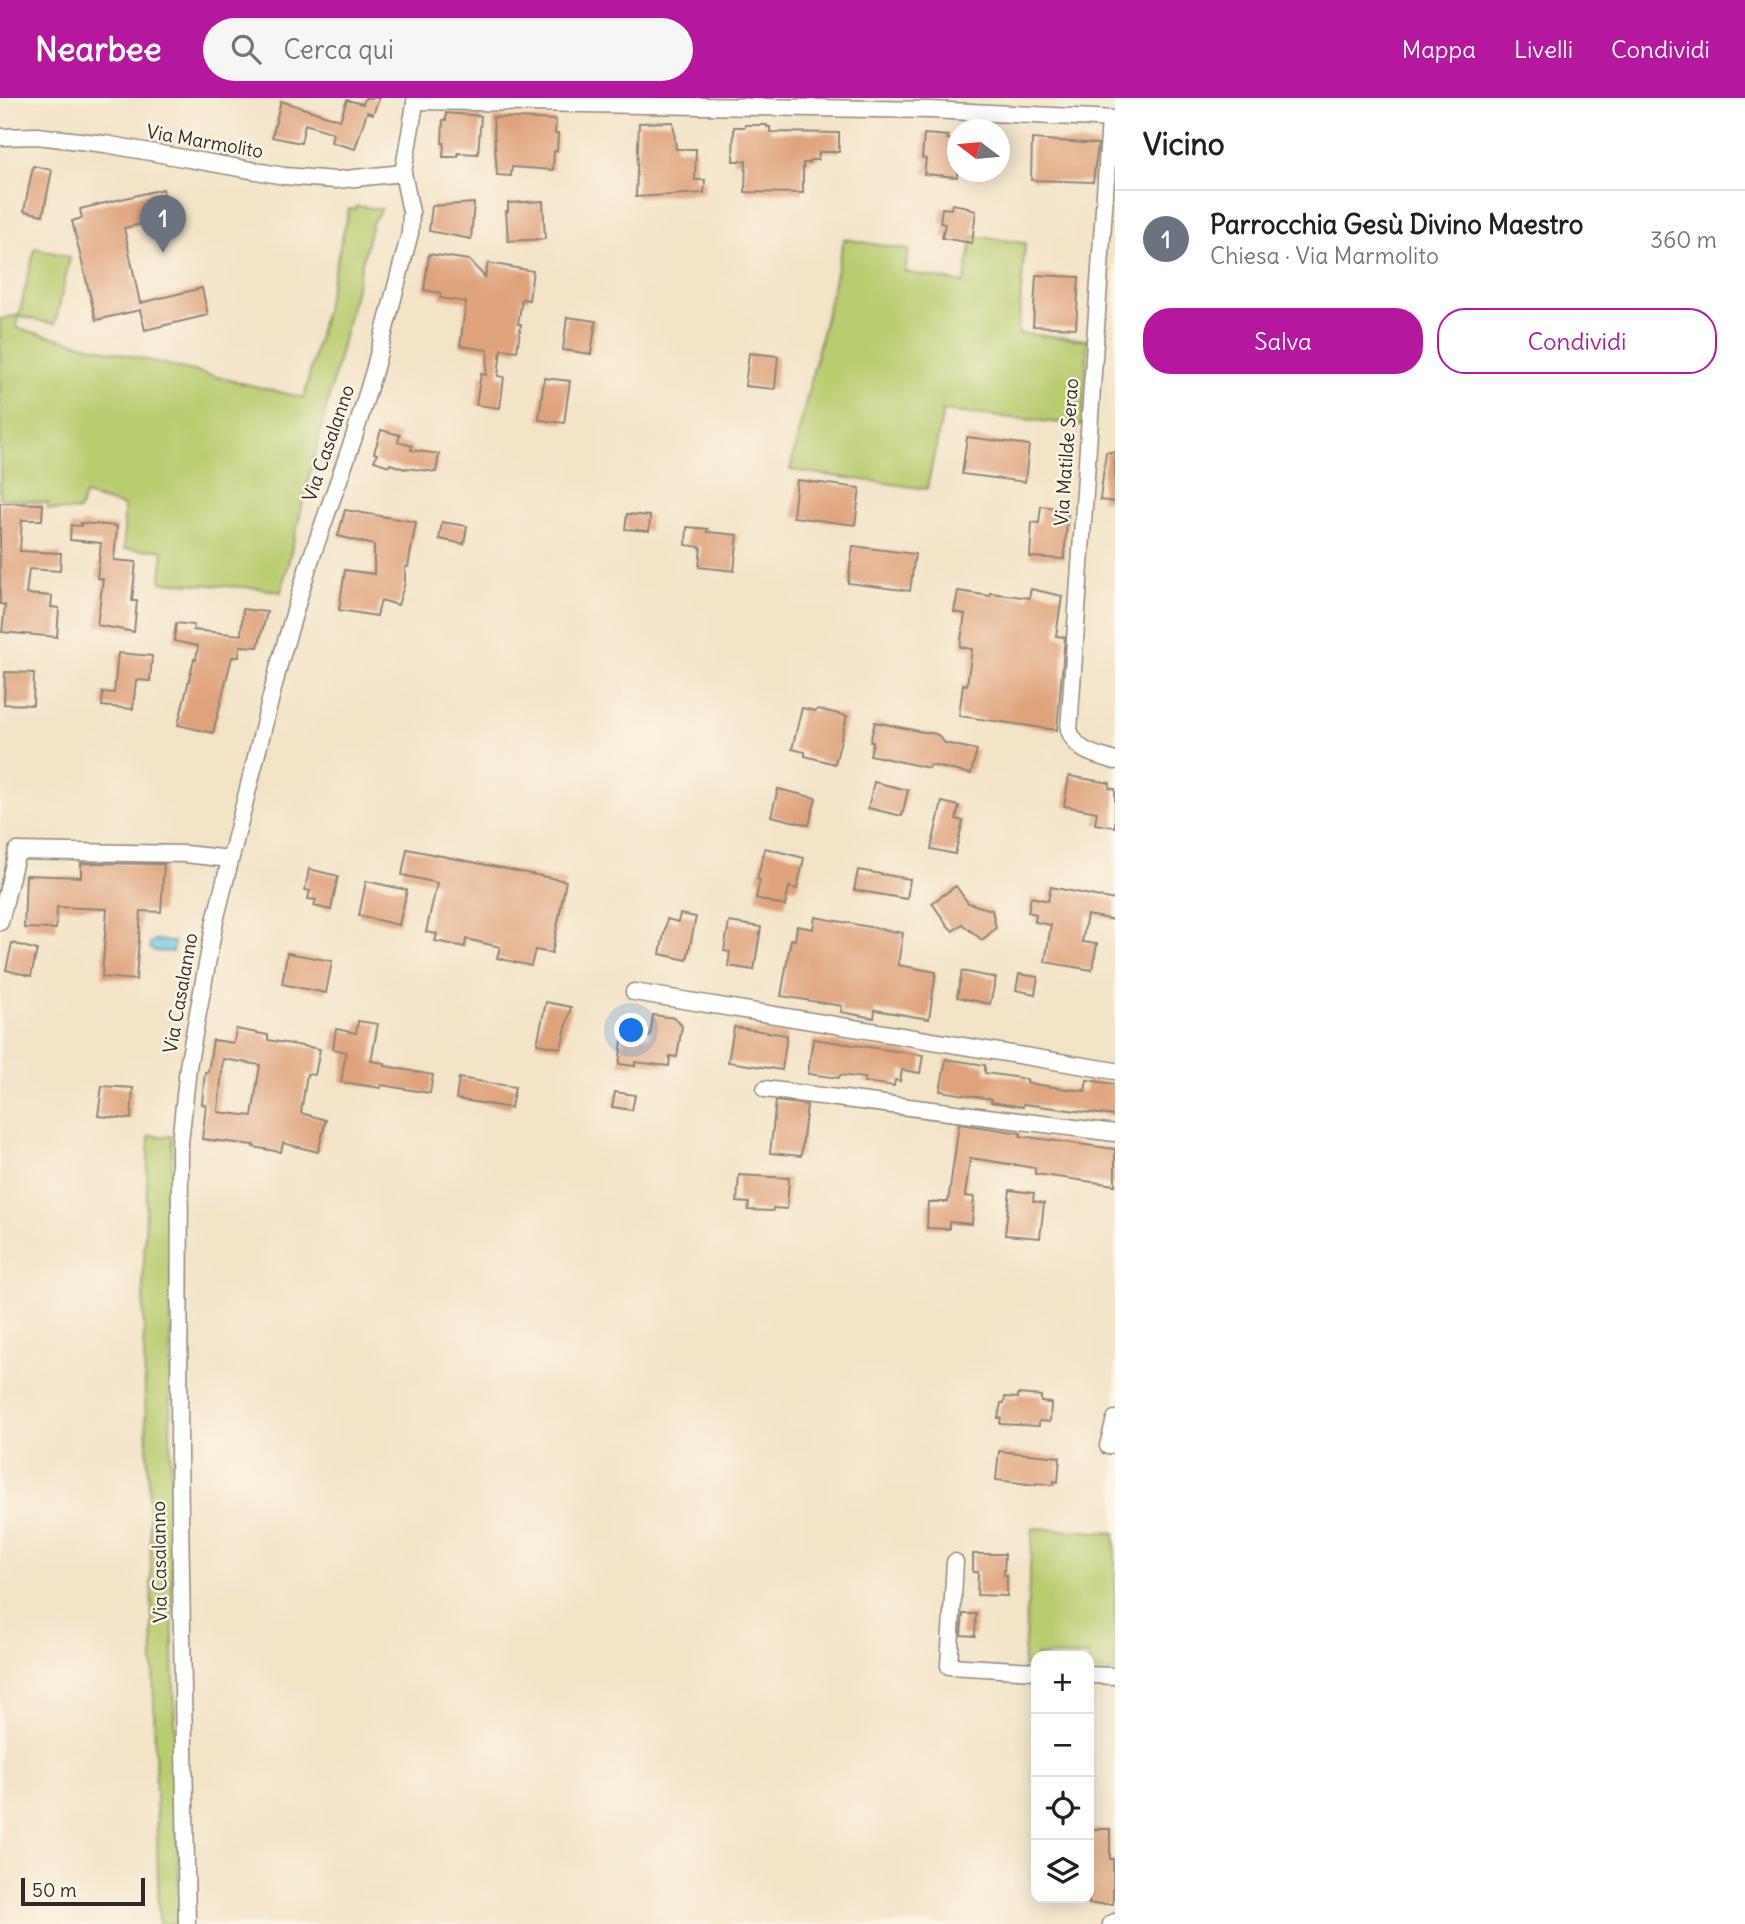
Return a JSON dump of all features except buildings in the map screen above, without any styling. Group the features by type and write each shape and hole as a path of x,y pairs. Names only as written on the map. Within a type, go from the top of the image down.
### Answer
{"street":[{"path":"415,99 931,104 1112,119"},
{"name":"Via Casalanno","path":"187,1924 178,1455 180,1143 188,1067 215,921 292,618 354,437 410,233 411,212 403,173 415,99"},
{"name":"Via Matilde Serao","path":"1112,119 1069,730 1073,741 1082,749 1115,761"},
{"name":"Via Marmolito","path":"0,137 37,136 105,144 284,176 335,180 403,173"},
{"path":"0,922 17,850 185,854 230,859"},
{"path":"634,992 1115,1072"},
{"path":"765,1089 1115,1133"},
{"path":"1108,1446 1115,1419"},
{"path":"955,1562 949,1666 1031,1671"},
{"path":"1094,1675 1115,1676"}],"green space":[{"path":"356,206 382,209 372,223 281,592 259,588 161,582 163,550 124,549 124,506 85,495 79,511 48,509 48,503 0,498 0,319 19,315 35,248 70,257 55,324 19,316 16,328 304,398 349,209 355,210"},
{"path":"973,236 1025,243 1018,333 1088,340 1082,425 943,411 927,489 790,470 844,239 909,250 905,272 964,283"},
{"path":"149,1136 172,1136 170,1401 180,1924 159,1924 143,1282"},
{"path":"1033,1528 1115,1533 1115,1673 1094,1671 1094,1651 1031,1651 1031,1668 1023,1667"}],"water":[{"path":"155,940 174,942 173,952 154,951 150,948 150,943"}],"place":[{"name":"Parrocchia Gesù Divino Maestro","path":"163,253"}]}
